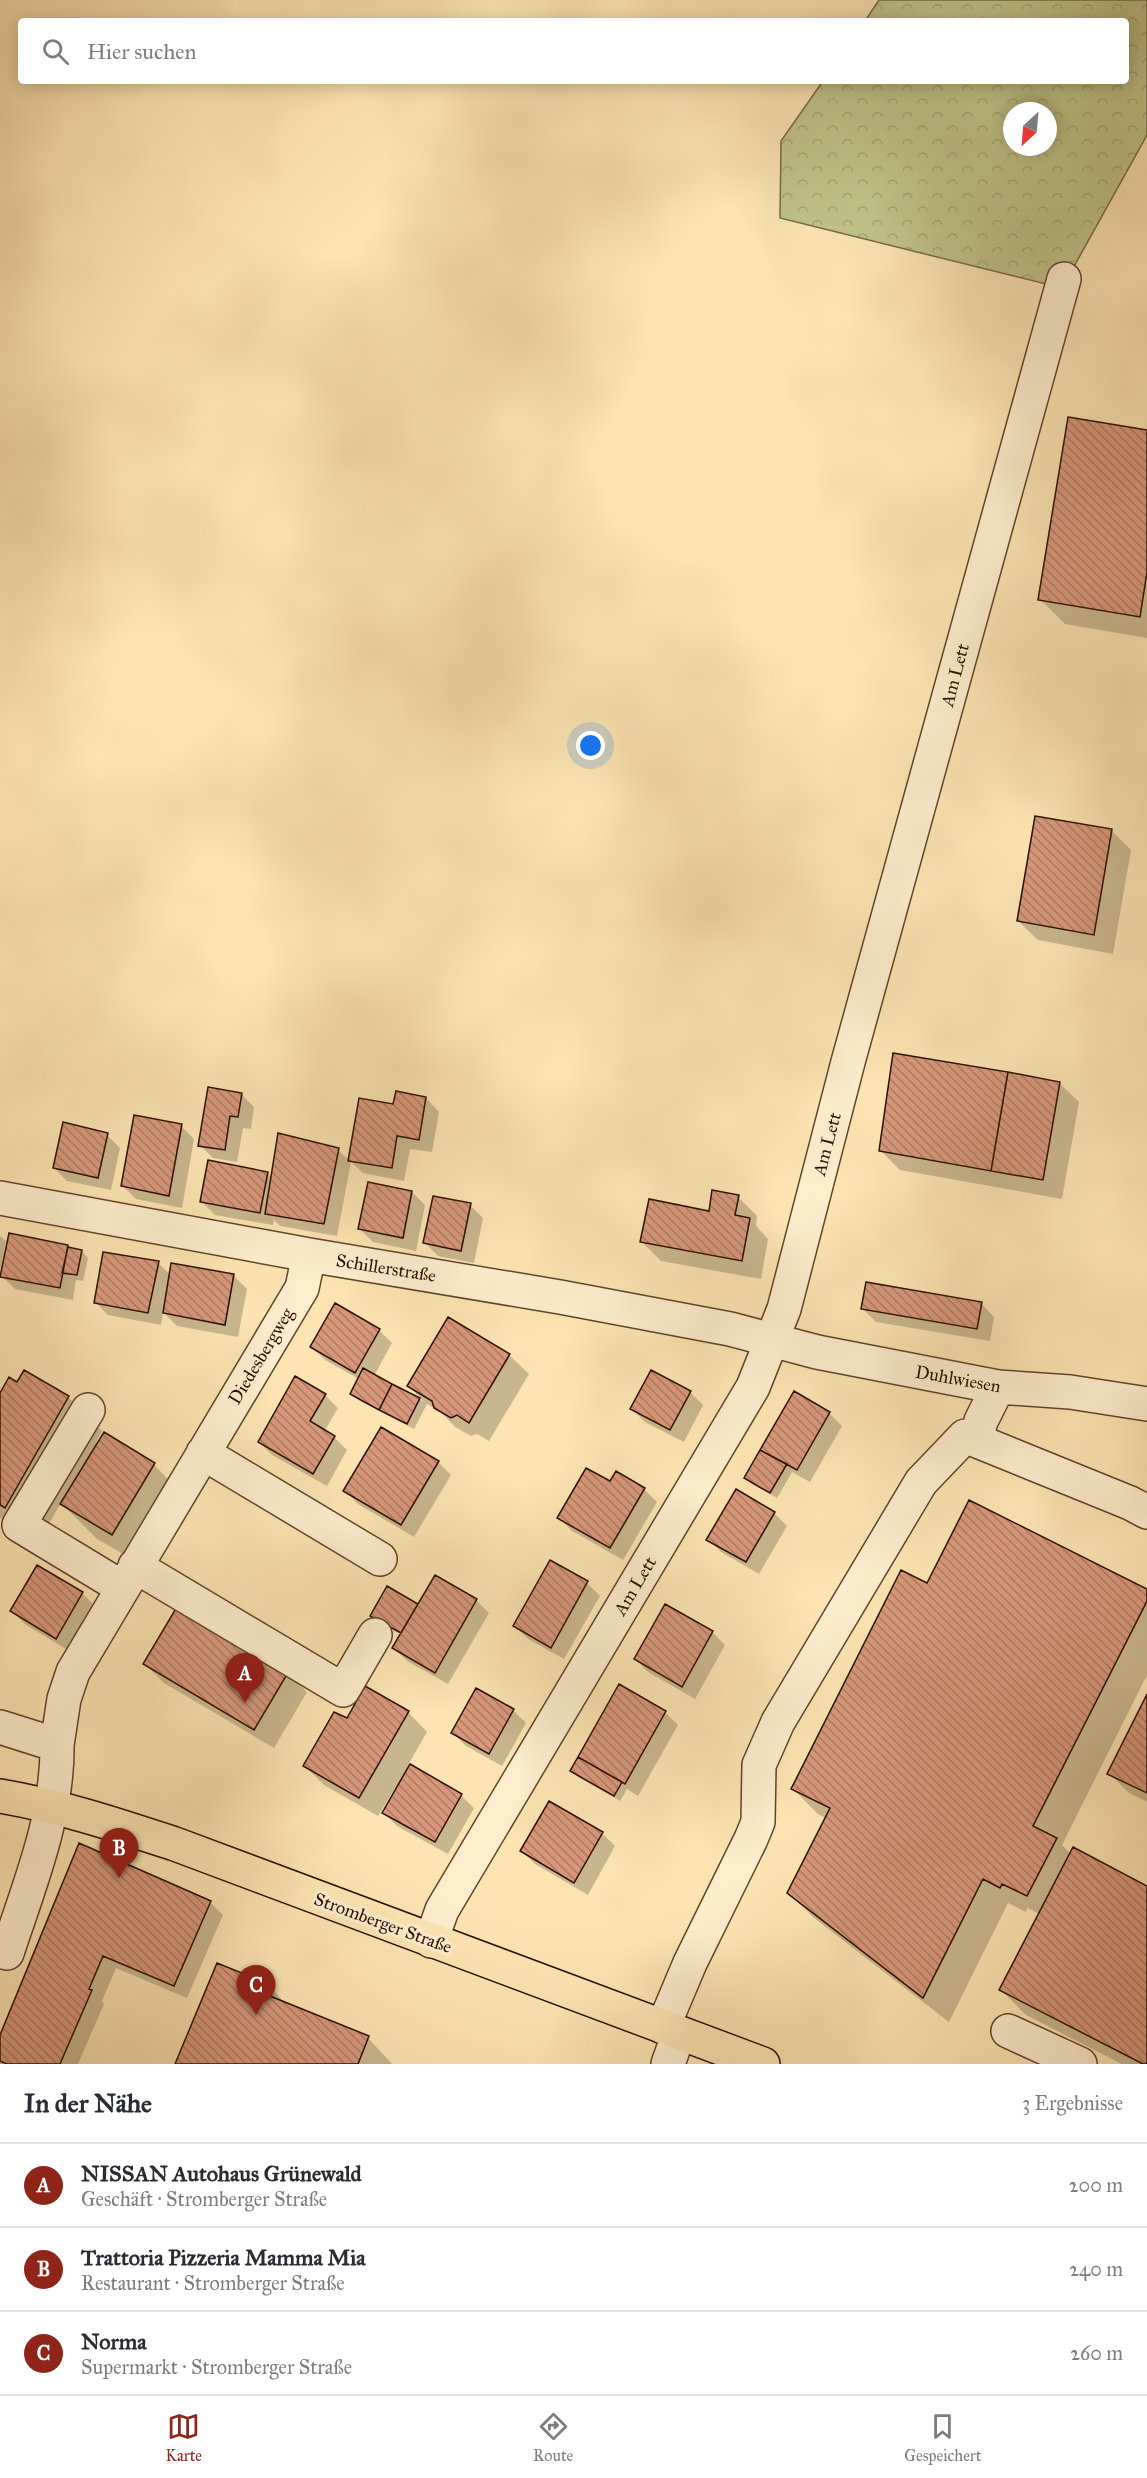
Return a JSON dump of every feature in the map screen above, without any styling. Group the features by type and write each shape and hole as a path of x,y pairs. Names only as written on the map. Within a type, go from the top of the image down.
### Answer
{"main road":[{"name":"Stromberger Straße","path":"0,1796 51,1806 175,1844 763,2064"}],"street":[{"name":"Am Lett","path":"430,1941 442,1910 753,1387 784,1309 848,1062 1064,279"},
{"name":"Schillerstraße","path":"0,1198 309,1255 572,1299 730,1329 771,1341"},
{"name":"Diedesbergweg","path":"7,1953 38,1859 51,1806 58,1775 57,1745 64,1699 73,1672 302,1288 309,1255"},
{"name":"Duhlwiesen","path":"771,1341 998,1387 1070,1392 1147,1404"},
{"path":"976,1440 981,1421 998,1387"},
{"path":"87,1410 19,1526 129,1577 343,1690 375,1635"},
{"path":"668,2064 671,2030 690,1963 758,1822 759,1765 778,1722 921,1482 965,1436 1147,1512"},
{"path":"203,1453 380,1559"},
{"path":"0,1727 57,1745"},
{"path":"1008,2031 1080,2064"}],"green space":[{"path":"879,0 1147,0 1147,135 1062,288 780,218 781,141 821,84 1129,84 1129,18 867,18"}],"building":[{"path":"1068,417 1147,430 1147,572 1140,617 1038,600"},
{"path":"1035,816 1112,829 1094,935 1017,921"},
{"path":"893,1053 1008,1072 991,1171 879,1151"},
{"path":"1008,1072 1060,1082 1043,1180 991,1171"},
{"path":"208,1087 242,1093 238,1117 230,1116 225,1150 198,1146"},
{"path":"396,1091 426,1097 419,1140 397,1136 392,1168 348,1161 359,1098 393,1104"},
{"path":"134,1115 182,1124 169,1196 121,1186"},
{"path":"63,1122 108,1133 98,1178 53,1168"},
{"path":"278,1133 339,1148 324,1224 265,1214"},
{"path":"208,1160 268,1172 260,1213 200,1202"},
{"path":"368,1182 412,1191 403,1238 358,1229"},
{"path":"712,1190 739,1195 735,1215 750,1218 742,1261 640,1242 649,1199 709,1211"},
{"path":"433,1196 471,1203 461,1251 423,1243"},
{"path":"9,1233 68,1245 60,1288 0,1277"},
{"path":"68,1247 82,1250 77,1275 62,1273"},
{"path":"103,1252 159,1261 148,1313 94,1303"},
{"path":"171,1263 234,1274 225,1325 163,1313"},
{"path":"866,1282 982,1302 977,1329 861,1309"},
{"path":"335,1303 380,1329 355,1373 310,1347"},
{"path":"448,1317 510,1354 469,1423 457,1415 451,1418 434,1408 432,1401 407,1386"},
{"path":"363,1368 392,1384 379,1410 350,1394"},
{"path":"24,1370 69,1396 5,1508 0,1505 0,1393 9,1377 17,1382"},
{"path":"651,1370 691,1391 670,1430 630,1409"},
{"path":"295,1376 326,1394 310,1421 335,1436 313,1474 258,1442"},
{"path":"392,1384 420,1398 407,1424 379,1410"},
{"path":"794,1391 830,1412 797,1470 760,1450"},
{"path":"381,1427 439,1461 401,1525 343,1491"},
{"path":"104,1432 155,1463 112,1535 60,1504"},
{"path":"760,1450 787,1464 770,1493 744,1478"},
{"path":"586,1468 610,1481 616,1471 645,1488 610,1548 557,1518"},
{"path":"736,1489 775,1512 746,1562 706,1540"},
{"path":"969,1500 1147,1589 1147,1601 1033,1826 1057,1838 1027,1896 1002,1884 1000,1888 983,1879 923,1998 787,1893 830,1808 791,1789 901,1570 927,1583"},
{"path":"550,1560 588,1581 551,1648 513,1626"},
{"path":"37,1565 83,1592 56,1639 10,1611"},
{"path":"435,1575 477,1599 435,1673 392,1648"},
{"path":"387,1586 418,1604 401,1633 370,1616"},
{"path":"665,1604 713,1631 682,1687 634,1659"},
{"path":"178,1605 289,1671 254,1730 143,1664"},
{"path":"619,1684 666,1711 625,1784 578,1757"},
{"path":"365,1686 409,1711 359,1798 303,1766 334,1712 347,1718"},
{"path":"476,1688 514,1709 489,1754 451,1733"},
{"path":"1147,1694 1147,1793 1107,1774"},
{"path":"578,1757 622,1782 614,1796 570,1771"},
{"path":"410,1764 462,1794 435,1842 382,1813"},
{"path":"549,1801 603,1832 574,1883 520,1851"},
{"path":"79,1843 211,1901 174,1986 103,1956 89,1989 92,1990 60,2064 7,2064 0,2061 0,2035"},
{"path":"1073,1847 1147,1886 1147,2064 999,1990"},
{"path":"217,1963 269,1984 265,1994 369,2036 358,2064 175,2064"}],"place":[{"name":"NISSAN Autohaus Grünewald","path":"245,1703"},
{"name":"Trattoria Pizzeria Mamma Mia","path":"119,1878"},
{"name":"Norma","path":"256,2015"}]}
